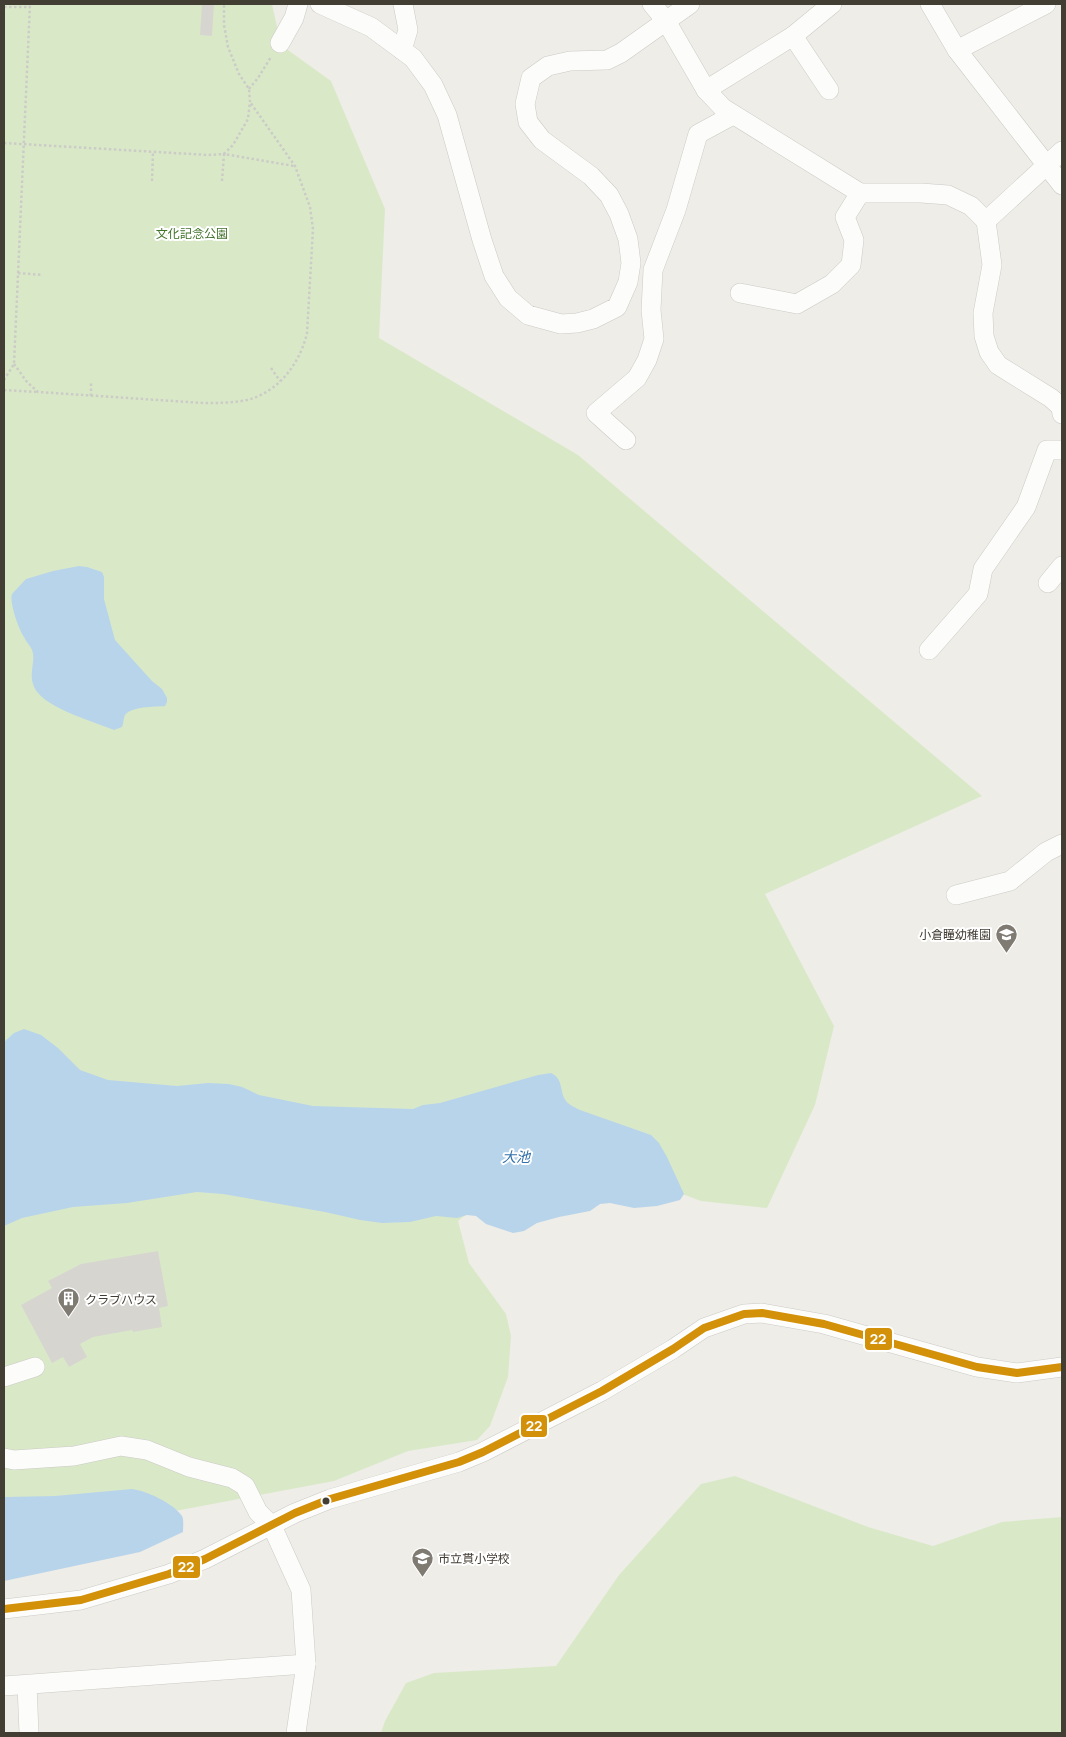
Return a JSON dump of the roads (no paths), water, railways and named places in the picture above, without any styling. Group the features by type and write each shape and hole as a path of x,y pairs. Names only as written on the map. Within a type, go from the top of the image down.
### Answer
{"street":[{"path":"280,43 294,18 298,4"},
{"path":"320,4 371,27 413,58 433,85 447,115 494,276 508,298 528,315 561,324 593,319 617,307 628,282 631,263 619,214 609,195 591,176 542,140 528,122 524,104 531,78 548,66 570,62 607,60 621,53 690,4"},
{"path":"402,50 408,30 403,4"},
{"path":"652,4 666,21 706,90 723,108 733,115 860,193 948,195 971,206 986,221 992,265 983,313 984,336 989,352 998,364 1051,398 1061,407 1062,414"},
{"path":"706,90 793,36 832,4"},
{"path":"930,4 957,50 1062,184"},
{"path":"957,50 1046,4"},
{"path":"793,36 829,90"},
{"path":"626,440 596,413 637,378 647,360 654,339 652,310 653,270 676,210 698,134 733,115"},
{"path":"986,221 1062,151"},
{"path":"740,293 797,304 832,284 851,264 854,240 845,217 860,193"},
{"path":"628,245 661,251"},
{"path":"929,650 978,594 983,569 1026,507 1047,450 1062,449"},
{"path":"1048,582 1062,566"},
{"path":"956,894 1010,880 1046,852 1062,844"},
{"path":"4,1609 81,1600 169,1574 205,1559 295,1513 330,1499 459,1462 483,1452 602,1391 673,1349 704,1328 744,1314 762,1313 824,1324 977,1368 1017,1373 1062,1367"},
{"path":"4,1377 35,1367"},
{"path":"4,1458 14,1460 74,1456 121,1446 147,1450 189,1467 232,1478 245,1486 258,1512 272,1526 301,1590 306,1664 296,1733"},
{"path":"4,1686 306,1664"},
{"path":"27,1685 29,1733"}],"water":[{"path":"79,566 102,572 104,577 104,599 115,640 152,681 162,689 167,698 165,706 128,712 125,715 122,727 114,730 68,712 45,700 37,692 32,680 32,650 25,639 13,609 12,594 26,579"},
{"name":"大池","path":"24,1029 41,1035 58,1048 80,1070 108,1080 177,1086 208,1083 229,1084 242,1087 259,1095 313,1106 413,1109 551,1073 558,1078 564,1097 571,1105 580,1110 651,1135 659,1143 667,1157 684,1194 680,1200 657,1206 634,1208 610,1203 600,1204 590,1211 537,1223 524,1231 513,1233 486,1224 476,1216 467,1215 457,1218 436,1216 410,1222 382,1223 223,1194 197,1192 127,1203 73,1207 22,1218 4,1226 4,1042 14,1033"},
{"path":"132,1489 152,1495 178,1511 183,1517 183,1532 140,1552 4,1581 4,1497 55,1496"}],"place":[{"name":"小倉瞳幼稚園","path":"1007,953"},
{"name":"クラブハウス","path":"69,1318"},
{"name":"市立貫小学校","path":"422,1577"}],"park label":[{"name":"文化記念公園","path":"192,233"}]}
